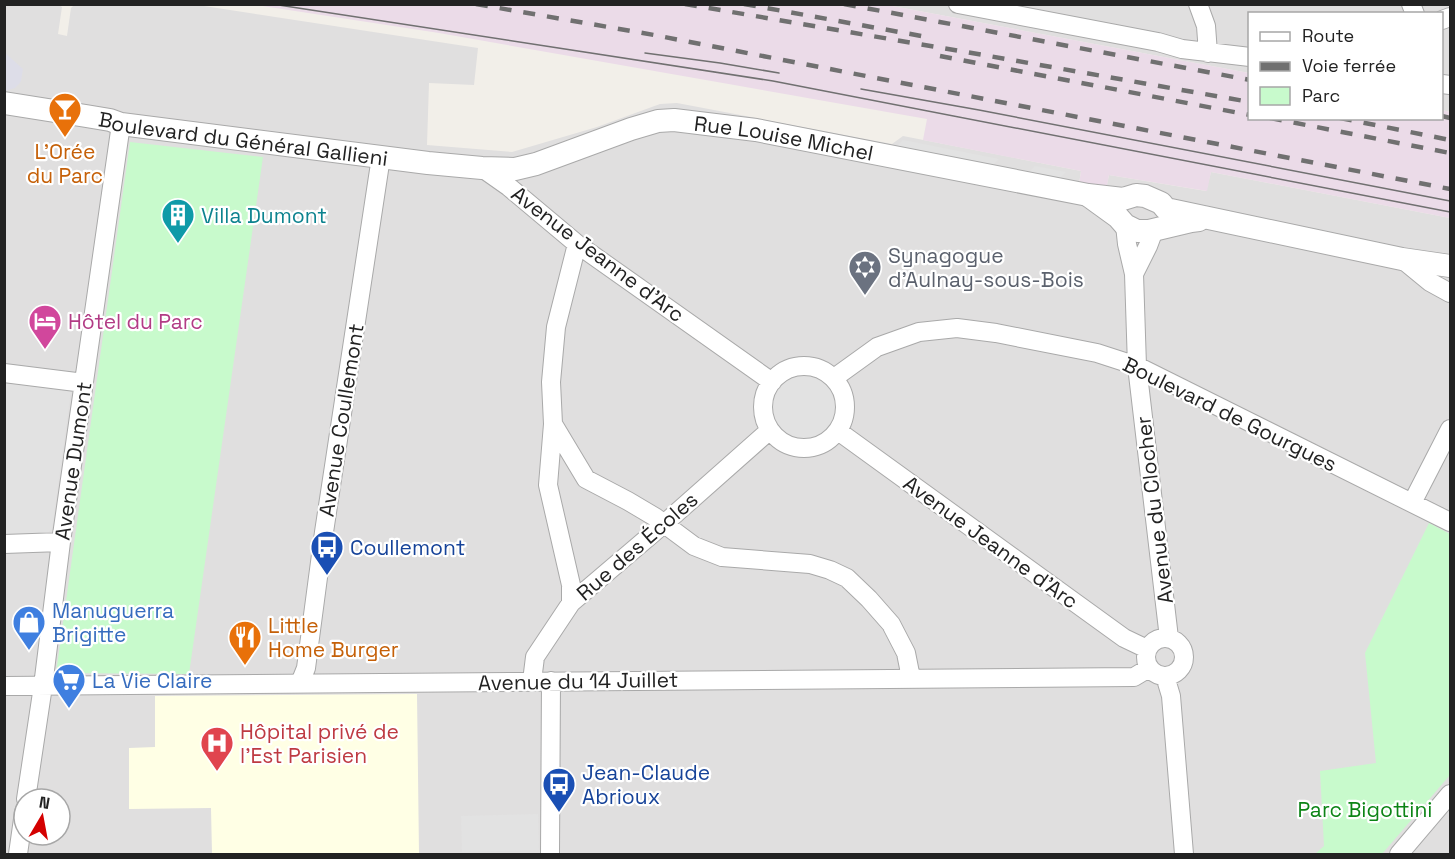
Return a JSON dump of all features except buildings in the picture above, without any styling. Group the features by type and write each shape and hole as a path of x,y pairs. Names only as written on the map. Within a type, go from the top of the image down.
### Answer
{"street":[{"path":"958,4 1158,42 1182,49 1248,57"},
{"path":"1198,4 1206,26 1208,53"},
{"name":"Boulevard du Général Gallieni","path":"4,103 110,120 121,124 482,168"},
{"name":"Rue Louise Michel","path":"482,168 514,169 536,164 630,129 658,121 674,120 756,130 1088,195 1122,214 1140,232 1160,222 1215,220 1450,266"},
{"name":"Avenue Dumont","path":"28,787 44,686 61,542 121,124"},
{"name":"Avenue Coullemont","path":"300,683 306,668 324,532 381,157"},
{"name":"Avenue Jeanne d'Arc","path":"482,168 509,187 577,244 772,382"},
{"name":"Rue Louise Michel","path":"1122,214 1136,195 1145,196 1161,203 1160,222"},
{"name":"Avenue du Clocher","path":"1122,214 1134,274 1137,366 1169,638"},
{"name":"Avenue du Clocher","path":"1134,274 1160,222"},
{"path":"571,603 571,585 548,485 553,424 551,382 556,327 577,244"},
{"name":"Rue Louise Michel","path":"1406,259 1450,273"},
{"name":"Rue Louise Michel","path":"1406,259 1430,282 1450,293"},
{"name":"Boulevard de Gourgues","path":"834,378 877,346 919,332 957,328 996,333 1097,353 1137,366 1450,522"},
{"path":"809,366 822,370 834,378 840,387 846,410 838,431 828,441 817,446 803,448 790,446 779,440 770,430 763,406 765,393 772,382 782,373 795,367 809,366"},
{"path":"4,373 84,383"},
{"path":"553,424 586,479 665,523 694,546 722,557 810,564 848,578 891,624 906,653 911,678"},
{"path":"1412,503 1450,429"},
{"name":"Rue des Écoles","path":"532,681 535,657 571,603 770,430"},
{"name":"Avenue Jeanne d'Arc","path":"838,431 1125,638 1148,649"},
{"path":"4,544 61,542"},
{"path":"1157,672 1177,673 1184,662 1180,644 1169,638 1156,640 1148,649 1146,659 1157,672 1171,696 1184,855"},
{"name":"Avenue du 14 Juillet","path":"4,686 1134,677 1157,672"},
{"path":"550,855 551,681"},
{"path":"1399,855 1450,794"}],"shaded area":[{"path":"191,4 478,48 474,85 429,83 427,145 512,152 597,127 660,104 677,103 892,144 903,136 1081,171 1079,184 1106,189 1109,175 1206,191 1211,172 1450,218 1450,854 5,854 5,5 59,5 62,7 58,34 67,36 71,8 74,5"},
{"path":"256,5 887,5 1248,73 1248,120 1443,120 1443,110 1450,112 1450,218 1211,172 1207,191 1109,175 1106,190 1079,184 1081,171 923,140 927,119 439,33"},
{"path":"887,5 1450,5 1450,112 1443,110 1443,12 1248,12 1248,73"},
{"path":"4,52 23,69 19,84 5,91"},
{"path":"903,140 999,159 989,169 894,149"},
{"path":"1035,166 1066,172 1056,182 1025,176"},
{"path":"797,373 811,373 823,378 833,388 838,407 833,426 823,436 811,441 797,441 785,436 775,426 770,414 770,400 775,388 785,378"},
{"path":"5,381 71,391 52,529 46,534 5,535"},
{"path":"417,694 419,854 212,854 211,808 129,809 129,748 155,747 155,696"},
{"path":"538,814 539,850 462,852 461,816"}],"green space":[{"path":"130,142 263,157 189,674 56,673"},
{"name":"Parc Bigottini","path":"1429,523 1450,534 1450,775 1382,854 1315,854 1324,846 1320,771 1376,763 1365,653"}],"tram line":[{"path":"272,4 773,81 1450,212"},
{"path":"645,53 779,73"},
{"path":"861,89 1450,201"}],"railway":[{"path":"476,4 654,35 1450,189"},
{"path":"685,4 1248,102"},
{"path":"744,4 927,37"},
{"path":"844,4 1248,80"},
{"path":"940,56 1248,115"},
{"path":"1443,116 1450,118"},
{"path":"1280,120 1450,153"},
{"path":"1350,120 1450,140"}],"place":[{"name":"L'Orée du Parc","path":"65,138"},
{"name":"Villa Dumont","path":"178,244"},
{"name":"Synagogue d'Aulnay-sous-Bois","path":"865,296"},
{"name":"Hôtel du Parc","path":"45,350"},
{"name":"Coullemont","path":"327,576"},
{"name":"Manuguerra Brigitte","path":"29,651"},
{"name":"Little Home Burger","path":"245,666"},
{"name":"La Vie Claire","path":"69,709"},
{"name":"Hôpital privé de l'Est Parisien","path":"217,772"},
{"name":"Jean-Claude Abrioux","path":"559,813"}]}
